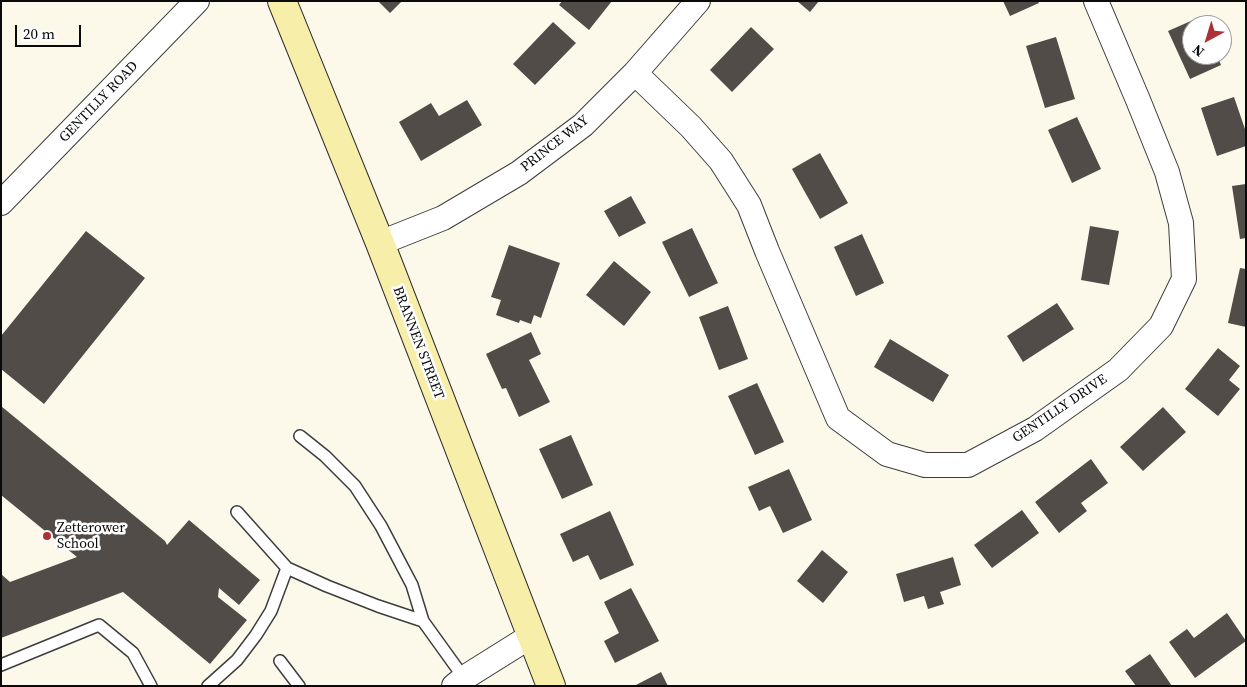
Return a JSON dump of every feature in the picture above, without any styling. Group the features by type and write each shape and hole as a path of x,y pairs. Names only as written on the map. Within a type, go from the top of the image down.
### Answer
{"street":[{"name":"GENTILLY ROAD","path":"1,203 197,1"},
{"name":"BRANNEN STREET","path":"282,1 380,243 551,686"},
{"name":"PRINCE WAY","path":"380,243 443,218 519,173 583,125 635,72 698,1"},
{"name":"GENTILLY DRIVE","path":"635,72 692,127 721,161 749,205 838,418 887,454 925,465 968,465 1035,429 1118,370 1161,326 1184,279 1181,223 1167,172 1096,1"},
{"path":"459,682 531,636"}],"lane":[{"path":"300,436 325,456 355,486 381,526 412,585 423,621 459,682"},
{"path":"238,512 287,568 326,586 423,621"},
{"path":"208,686 236,660 256,635 272,611 287,568"},
{"path":"1,665 99,625 134,653 151,686"},
{"path":"280,661 298,686"}],"building":[{"path":"378,1 402,1 390,13"},
{"path":"562,1 612,1 589,30 559,5"},
{"path":"797,1 819,1 810,12"},
{"path":"1003,1 1038,1 1039,3 1010,16"},
{"path":"553,22 576,43 535,85 513,64"},
{"path":"1182,25 1182,62 1168,31"},
{"path":"751,27 774,49 732,92 710,70"},
{"path":"1056,37 1075,99 1045,108 1026,46"},
{"path":"1184,65 1221,65 1190,79"},
{"path":"1234,97 1246,132 1246,146 1217,156 1201,108"},
{"path":"467,100 482,125 421,161 399,122 431,103 439,116"},
{"path":"1077,117 1101,169 1072,183 1048,130"},
{"path":"820,153 848,203 820,219 792,169"},
{"path":"1246,184 1246,238 1240,239 1232,186"},
{"path":"631,196 646,223 619,237 604,211"},
{"path":"1090,226 1119,231 1109,285 1081,280"},
{"path":"692,228 718,283 689,297 662,242"},
{"path":"86,231 145,278 44,404 1,369 1,336"},
{"path":"862,234 884,283 856,296 834,247"},
{"path":"509,245 560,263 541,318 534,315 531,324 520,320 519,323 496,315 501,300 491,297"},
{"path":"614,261 651,292 624,326 586,295"},
{"path":"1240,268 1246,269 1246,327 1228,323"},
{"path":"1057,303 1074,329 1023,362 1007,336"},
{"path":"728,306 748,359 719,370 699,317"},
{"path":"531,332 541,354 529,360 550,402 519,417 506,388 502,389 486,354"},
{"path":"890,339 949,375 933,402 874,367"},
{"path":"1218,348 1240,366 1229,380 1240,389 1218,416 1185,389"},
{"path":"757,383 784,442 755,455 728,396"},
{"path":"1,406 165,541 167,545 189,520 260,580 239,605 219,588 218,597 247,620 210,664 123,592 1,638 1,574 10,582 77,557 1,495"},
{"path":"1163,407 1186,432 1143,471 1120,447"},
{"path":"571,435 593,485 562,499 539,449"},
{"path":"1091,459 1108,483 1081,503 1087,511 1059,533 1035,502"},
{"path":"789,469 812,520 783,533 770,506 759,511 748,487"},
{"path":"1022,510 1039,533 992,568 974,545"},
{"path":"610,511 634,565 600,580 588,555 573,562 560,534"},
{"path":"822,550 848,572 823,603 797,581"},
{"path":"953,557 961,585 940,592 944,604 928,609 924,596 904,602 896,574"},
{"path":"631,588 659,641 615,663 604,641 619,633 604,602"},
{"path":"1227,613 1246,641 1195,678 1169,642 1187,629 1194,638"},
{"path":"1150,654 1172,686 1136,686 1125,671"},
{"path":"661,672 668,686 634,686"}],"place":[{"name":"Zetterower School","path":"47,536"}]}
